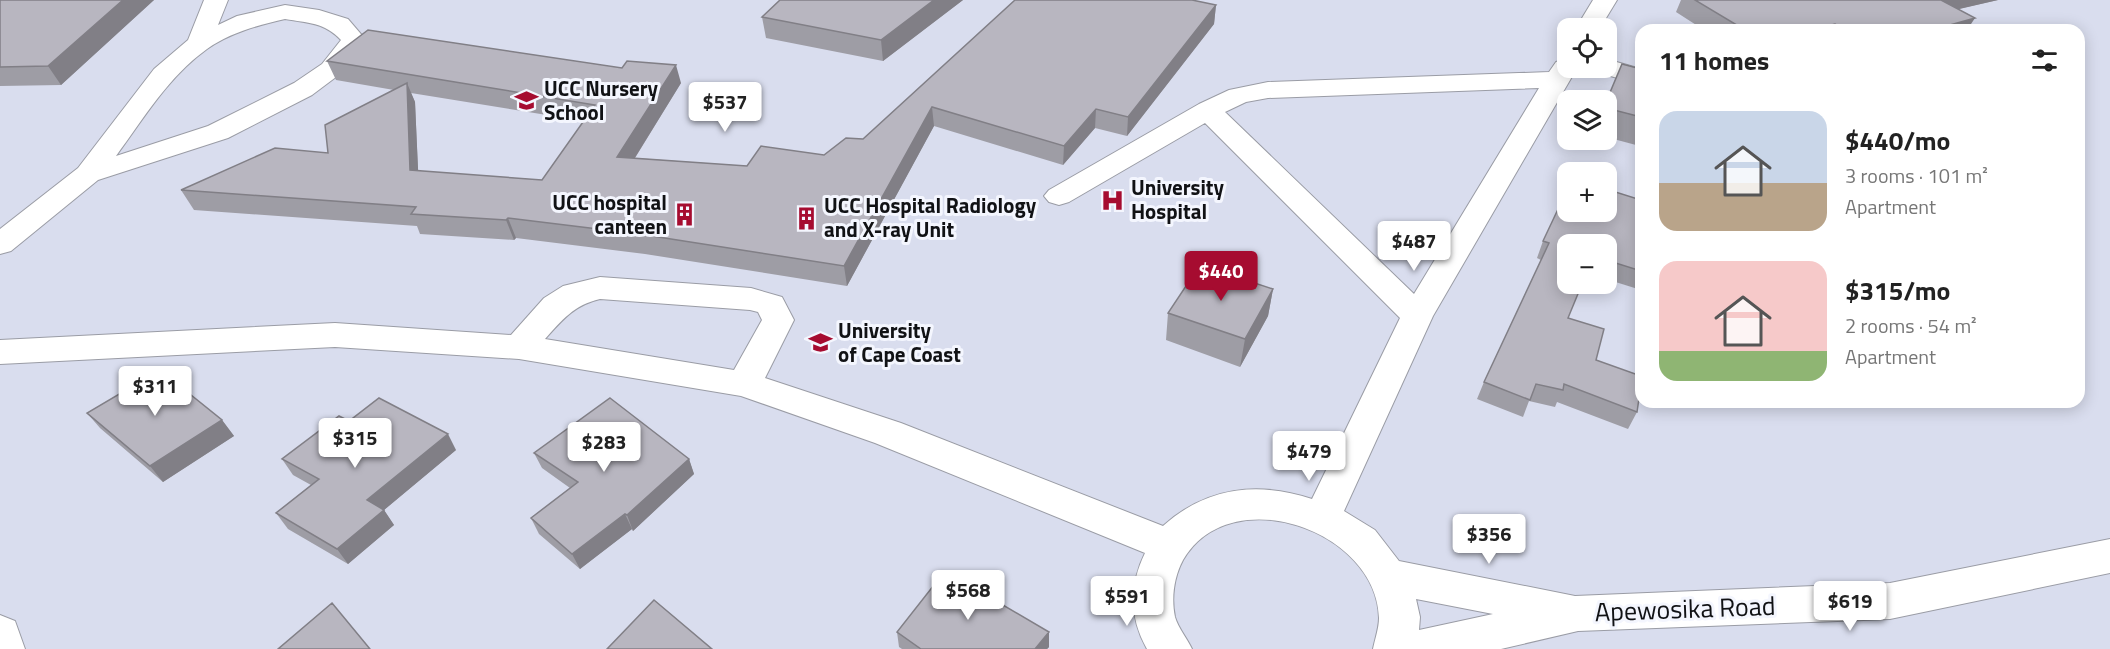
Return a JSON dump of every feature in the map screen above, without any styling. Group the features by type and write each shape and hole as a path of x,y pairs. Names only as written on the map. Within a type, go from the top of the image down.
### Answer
{"street":[{"path":"199,43 216,0"},
{"path":"1594,18 1605,0"},
{"path":"0,244 88,174 163,74 199,43 246,21 285,12 319,17 339,24 354,40 331,69 303,89 218,132 88,174"},
{"path":"1617,70 1635,75"},
{"path":"1059,196 1135,150 1238,96 1268,90 1557,71"},
{"path":"1323,516 1417,316 1558,78"},
{"path":"1208,110 1417,316"},
{"path":"519,347 555,306 574,294 600,288 751,299 771,305 778,320 744,384"},
{"path":"0,352 335,335 519,347 744,384 888,433 1168,545"},
{"path":"1171,649 1156,625 1153,582 1168,545 1190,523 1220,509 1252,502 1288,505 1323,516 1360,541 1388,576 1400,615 1394,649"},
{"name":"Apewosika Road","path":"1578,613 1890,601 2110,556"},
{"path":"1388,576 1578,613"},
{"path":"1419,649 1578,613"},
{"path":"0,634 3,649"}],"shaded area":[{"name":"University of Cape Coast","path":"18,0 2110,0 2110,649 0,649 0,15"}],"building":[{"path":"0,0 123,0 48,66 0,67"},
{"path":"780,0 934,0 881,40 762,17"},
{"path":"1015,0 1192,0 1216,5 1128,117 1096,109 1064,146 932,107 844,266 639,234 508,218 506,220 411,214 416,207 181,190 275,148 328,153 325,125 407,83 410,170 542,180 595,105 327,61 368,30 622,68 627,61 676,65 617,157 747,166 761,146 824,155 846,138 863,139"},
{"path":"1695,0 1941,0 1975,18 1954,24 1735,24"},
{"path":"1622,64 1635,67 1635,115 1617,111 1617,90 1611,90"},
{"path":"1617,192 1635,198 1635,269 1617,263 1617,234 1557,234 1557,294 1578,294 1568,318 1604,329 1596,360 1635,374 1637,412 1564,384 1563,390 1536,384 1530,400 1484,382 1549,243 1543,241 1557,211 1557,222 1617,222"},
{"path":"1200,265 1273,289 1245,339 1168,313"},
{"path":"160,370 222,420 150,466 87,413"},
{"path":"379,398 448,434 367,500 384,510 337,549 276,513 319,479 282,459 339,416 349,421"},
{"path":"610,398 689,459 627,515 625,514 572,554 531,518 578,482 534,453"},
{"path":"945,571 1049,632 1035,649 921,649 897,632"},
{"path":"654,600 712,649 607,649"},
{"path":"332,603 370,649 278,649"}],"place":[{"name":"UCC Nursery School","path":"526,101"},
{"name":"University Hospital","path":"1113,200"},
{"name":"UCC hospital canteen","path":"685,215"},
{"name":"UCC Hospital Radiology and X-ray Unit","path":"806,218"},
{"name":"University of Cape Coast","path":"820,343"}]}
